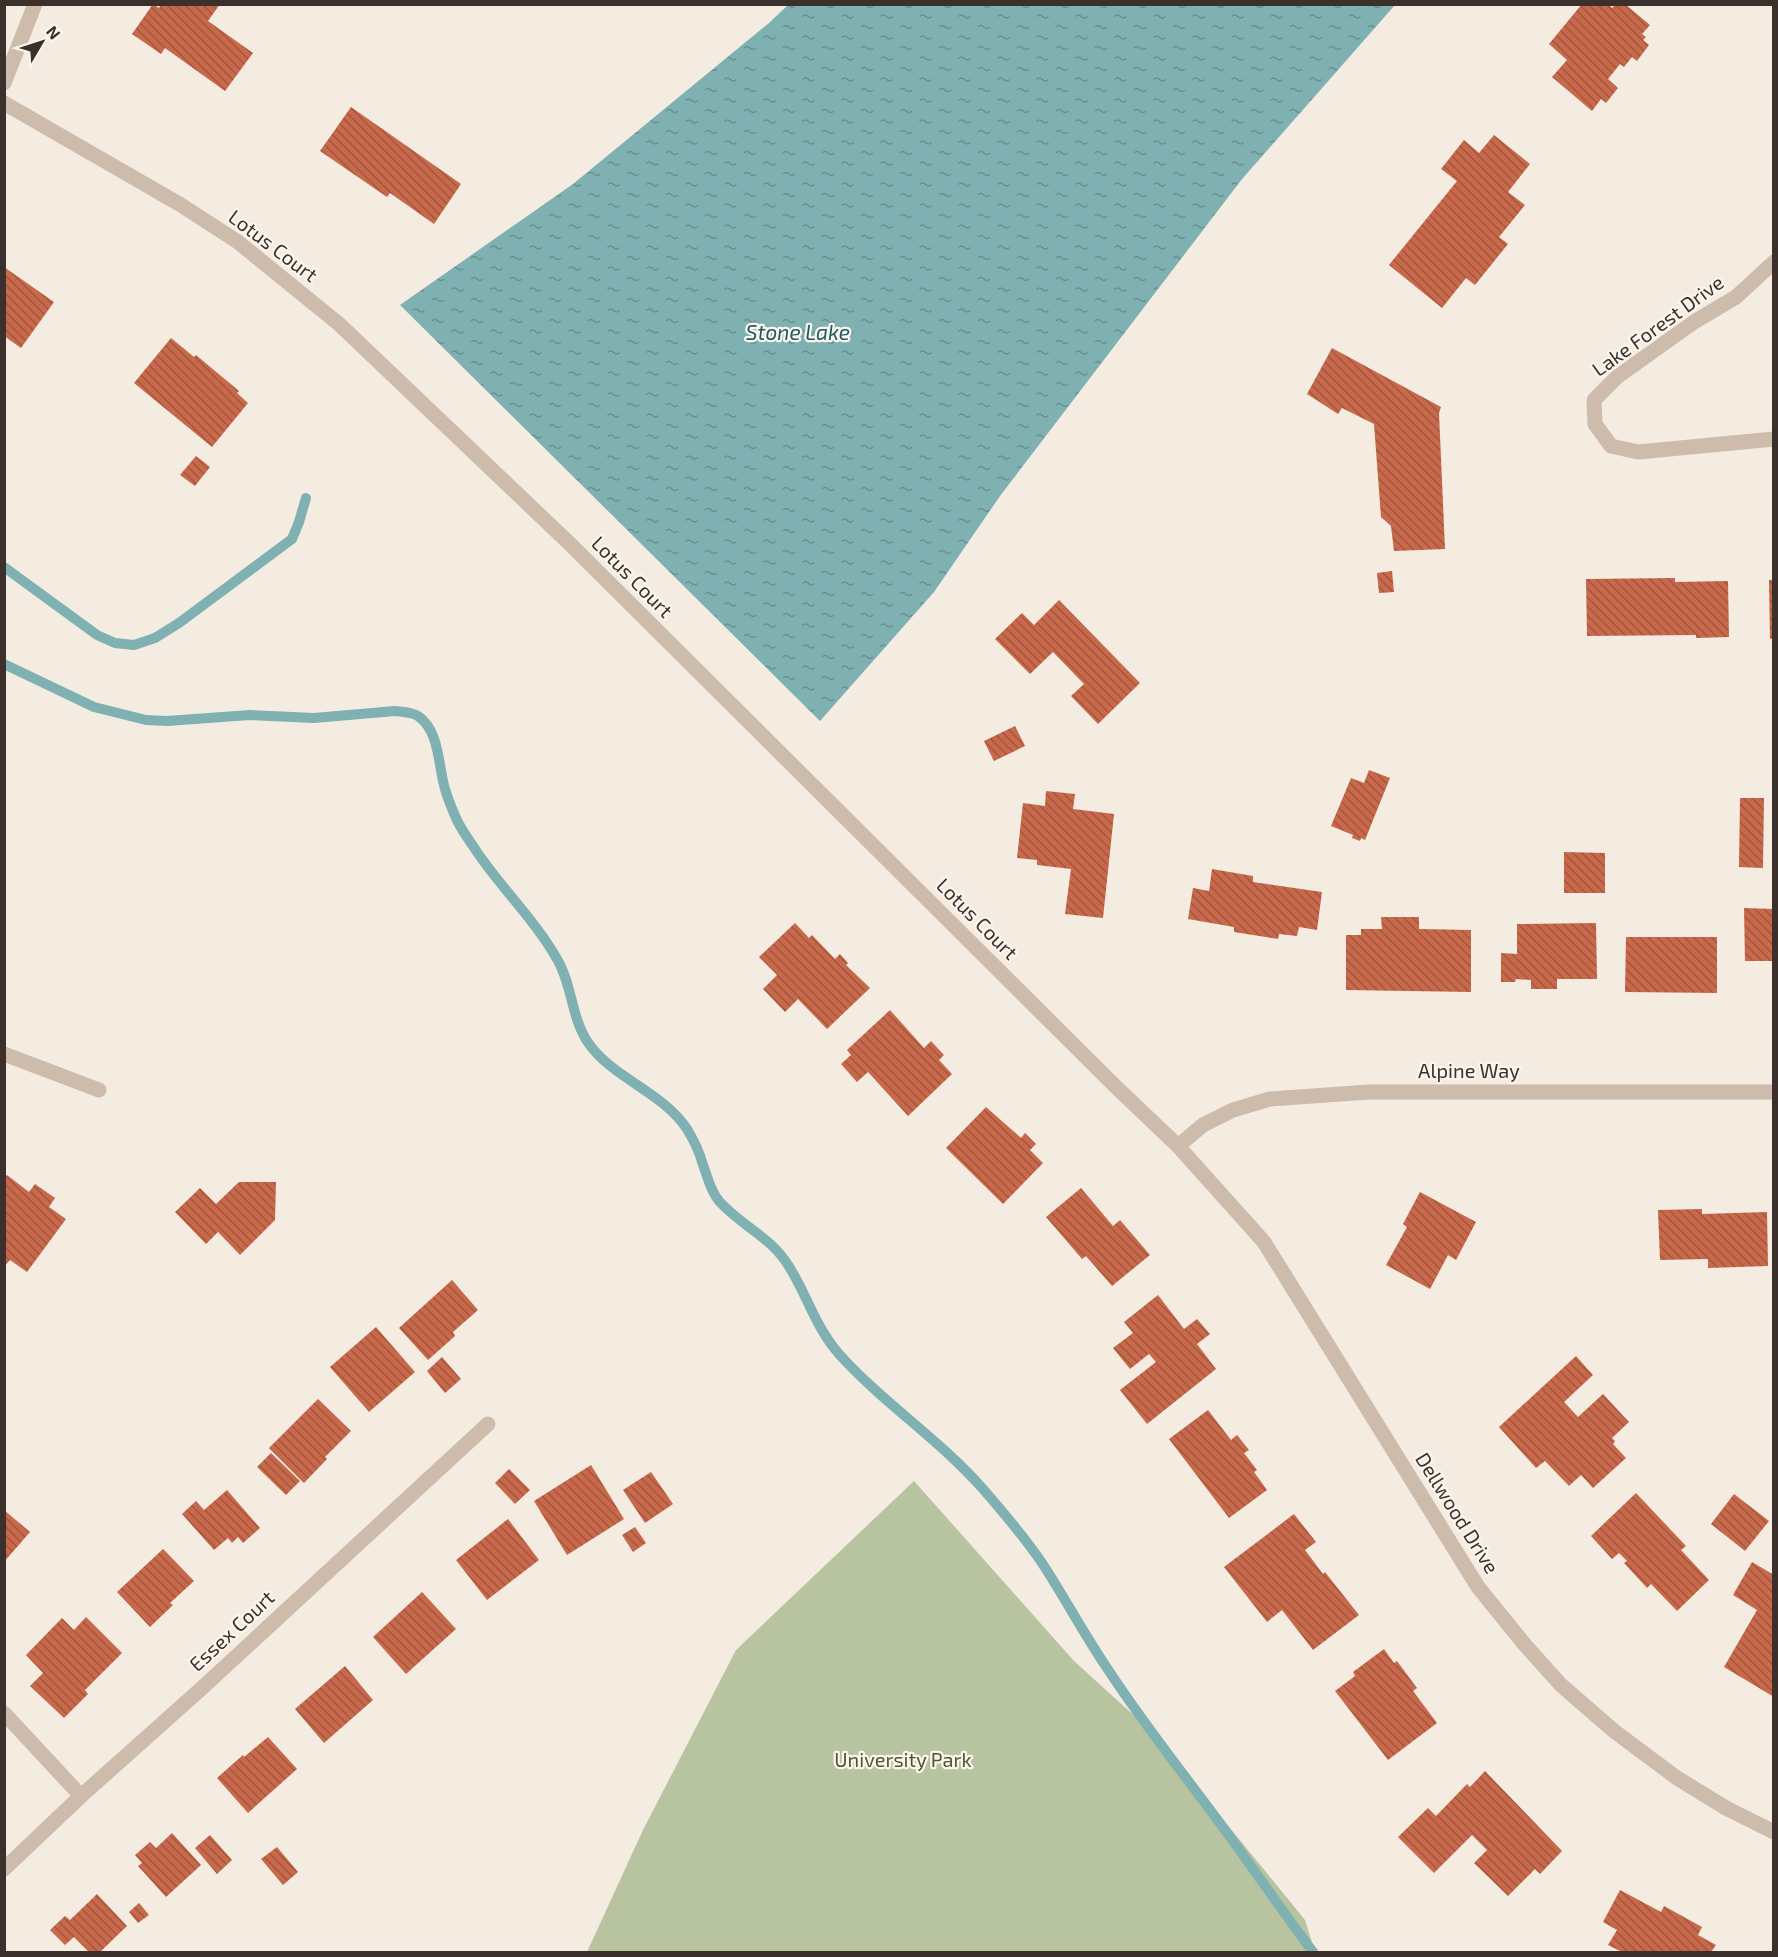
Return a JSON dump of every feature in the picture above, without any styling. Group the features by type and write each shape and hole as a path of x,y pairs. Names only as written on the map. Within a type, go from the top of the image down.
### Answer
{"street":[{"path":"4,83 35,4"},
{"name":"Lotus Court","path":"4,103 200,217 238,242 339,324 577,551 1178,1146"},
{"name":"Lake Forest Drive","path":"1773,262 1736,297 1694,322 1617,377 1594,400 1595,424 1611,446 1638,452 1773,439"},
{"path":"4,1054 99,1090"},
{"name":"Alpine Way","path":"1178,1146 1203,1125 1233,1110 1270,1099 1369,1092 1773,1092"},
{"name":"Dellwood Drive","path":"1178,1146 1264,1242 1478,1587 1525,1645 1561,1684 1605,1723 1677,1778 1726,1808 1773,1832"},
{"name":"Essex Court","path":"4,1869 488,1424"},
{"path":"4,1713 81,1796"}],"green space":[{"name":"University Park","path":"914,1481 1074,1661 1150,1730 1305,1920 1315,1952 587,1952 643,1830 736,1650"}],"water":[{"name":"Stone Lake","path":"788,5 1395,5 1242,179 1000,496 934,592 820,721 400,305 573,184"}],"building":[{"path":"153,4 159,8 161,4 220,4 208,21 253,53 225,91 165,48 161,54 132,34"},
{"path":"1582,4 1608,4 1612,8 1615,5 1626,5 1650,25 1642,34 1646,37 1643,40 1649,45 1637,61 1632,57 1624,67 1620,64 1608,79 1618,88 1606,103 1601,99 1592,111 1552,77 1567,60 1549,44"},
{"path":"351,107 461,184 434,224 390,193 387,197 320,151"},
{"path":"1494,135 1530,164 1508,192 1525,205 1499,237 1508,244 1475,285 1466,278 1442,308 1389,265 1457,181 1441,169 1464,140 1479,153"},
{"path":"4,267 54,302 21,348 4,336"},
{"path":"171,338 194,357 196,355 239,391 237,393 248,403 212,447 134,383"},
{"path":"1332,348 1441,407 1439,413 1445,549 1394,551 1391,526 1381,517 1374,424 1342,408 1338,414 1307,394"},
{"path":"196,456 210,467 195,486 180,475"},
{"path":"1392,571 1394,592 1379,593 1377,573"},
{"path":"1675,578 1675,582 1728,581 1729,637 1587,636 1586,579"},
{"path":"1769,580 1774,580 1774,638 1770,639"},
{"path":"1059,600 1140,683 1098,724 1071,696 1084,684 1053,652 1030,674 995,639 1022,613 1034,625"},
{"path":"1015,726 1025,746 994,761 984,741"},
{"path":"1369,770 1390,778 1365,840 1361,838 1360,841 1352,838 1353,835 1331,826 1351,778 1364,783"},
{"path":"1046,791 1075,794 1073,809 1114,814 1103,918 1065,914 1071,869 1037,865 1037,860 1017,858 1023,803 1045,806"},
{"path":"1740,798 1764,798 1763,868 1739,867"},
{"path":"1564,852 1605,853 1605,893 1564,893"},
{"path":"1212,869 1253,876 1253,882 1322,892 1317,930 1299,927 1297,936 1279,934 1278,939 1234,932 1234,927 1188,919 1193,888 1209,891"},
{"path":"1744,908 1774,909 1774,961 1745,961"},
{"path":"1381,917 1419,917 1419,929 1471,930 1471,992 1346,990 1346,935 1361,935 1361,929 1382,929"},
{"path":"795,923 809,938 812,935 835,959 840,954 848,963 846,965 870,988 827,1029 798,999 785,1012 763,989 777,975 759,957"},
{"path":"1596,923 1597,979 1557,979 1557,989 1531,989 1531,980 1516,979 1515,982 1501,982 1501,953 1517,954 1517,924"},
{"path":"1626,937 1717,937 1717,993 1625,992"},
{"path":"890,1010 924,1048 931,1041 944,1055 939,1060 952,1074 908,1116 868,1072 857,1082 841,1064 851,1055 847,1050"},
{"path":"986,1107 1021,1138 1025,1133 1036,1144 1030,1150 1043,1163 1003,1204 946,1148"},
{"path":"7,1175 29,1192 35,1184 55,1198 49,1207 66,1219 27,1272 10,1260 4,1267 4,1178"},
{"path":"239,1182 276,1182 275,1220 240,1255 218,1232 206,1244 175,1212 200,1188 216,1204"},
{"path":"1081,1188 1113,1226 1120,1220 1150,1255 1112,1286 1086,1256 1082,1259 1046,1217"},
{"path":"1420,1192 1476,1222 1456,1260 1448,1255 1430,1289 1386,1265 1407,1227 1403,1224"},
{"path":"1702,1209 1702,1214 1767,1212 1768,1266 1708,1268 1708,1259 1660,1260 1658,1210"},
{"path":"452,1280 478,1310 453,1332 455,1336 428,1360 399,1328"},
{"path":"1158,1295 1184,1329 1197,1319 1210,1334 1197,1344 1216,1369 1147,1424 1120,1390 1156,1362 1149,1354 1130,1369 1113,1348 1133,1333 1124,1322"},
{"path":"376,1327 415,1372 369,1412 330,1367"},
{"path":"1576,1356 1593,1375 1564,1402 1578,1417 1603,1394 1629,1422 1612,1438 1615,1441 1613,1444 1626,1458 1593,1488 1581,1475 1569,1486 1545,1461 1536,1468 1499,1427"},
{"path":"442,1357 461,1379 445,1393 427,1371"},
{"path":"318,1399 351,1431 325,1457 327,1459 304,1483 269,1448"},
{"path":"1208,1410 1231,1440 1237,1435 1249,1450 1244,1453 1257,1470 1254,1472 1267,1490 1229,1518 1169,1439"},
{"path":"271,1453 300,1481 286,1495 257,1467"},
{"path":"591,1465 624,1519 567,1555 534,1501"},
{"path":"509,1469 530,1490 515,1504 495,1483"},
{"path":"651,1472 673,1504 645,1523 623,1490"},
{"path":"227,1490 260,1528 243,1543 238,1537 232,1543 228,1538 214,1550 182,1514 196,1501 204,1510"},
{"path":"1636,1493 1686,1546 1681,1550 1709,1580 1677,1611 1651,1584 1647,1588 1624,1563 1627,1561 1619,1553 1612,1559 1591,1536"},
{"path":"1734,1494 1769,1521 1745,1551 1711,1524"},
{"path":"4,1510 30,1532 4,1562"},
{"path":"1294,1514 1316,1542 1305,1550 1359,1615 1313,1650 1282,1610 1267,1622 1224,1567"},
{"path":"508,1519 539,1560 487,1600 456,1560"},
{"path":"635,1527 646,1543 633,1552 622,1535"},
{"path":"163,1549 194,1581 170,1603 173,1605 150,1627 117,1592"},
{"path":"1752,1562 1774,1575 1774,1697 1724,1667 1757,1610 1733,1595"},
{"path":"422,1592 456,1629 406,1674 373,1637"},
{"path":"86,1617 122,1653 85,1690 88,1694 64,1718 30,1686 43,1673 26,1655 62,1618 74,1630"},
{"path":"1384,1649 1394,1663 1397,1661 1417,1688 1413,1691 1437,1723 1388,1760 1335,1691 1355,1676 1353,1672"},
{"path":"345,1666 373,1700 324,1743 295,1709"},
{"path":"268,1737 297,1769 248,1813 217,1778"},
{"path":"1485,1771 1562,1851 1540,1874 1535,1869 1508,1896 1474,1863 1487,1850 1472,1835 1434,1873 1398,1837 1428,1808 1436,1816 1467,1784 1470,1787"},
{"path":"172,1833 201,1865 166,1897 138,1866 142,1863 135,1855 150,1842 156,1848"},
{"path":"210,1835 232,1860 217,1874 195,1848"},
{"path":"277,1847 298,1872 283,1885 261,1859"},
{"path":"1620,1890 1661,1912 1664,1906 1702,1927 1698,1935 1716,1945 1711,1952 1622,1952 1608,1945 1617,1930 1603,1922"},
{"path":"97,1894 127,1926 100,1952 89,1952 74,1937 65,1945 50,1930 65,1916 70,1920"},
{"path":"139,1903 149,1915 138,1923 129,1912"}],"waterway":[{"path":"4,567 97,635 115,643 134,645 155,638 179,623 292,539 306,498"},
{"path":"4,664 94,707 146,720 167,721 250,715 314,718 395,711 418,716 425,722 431,730 445,789 458,822 487,866 539,931 557,959 587,1041 609,1065 651,1094 677,1116 694,1142 716,1197 781,1255 795,1276 823,1332 839,1354 874,1389 966,1471 1021,1535 1042,1563 1092,1644 1151,1732 1313,1952"}]}
